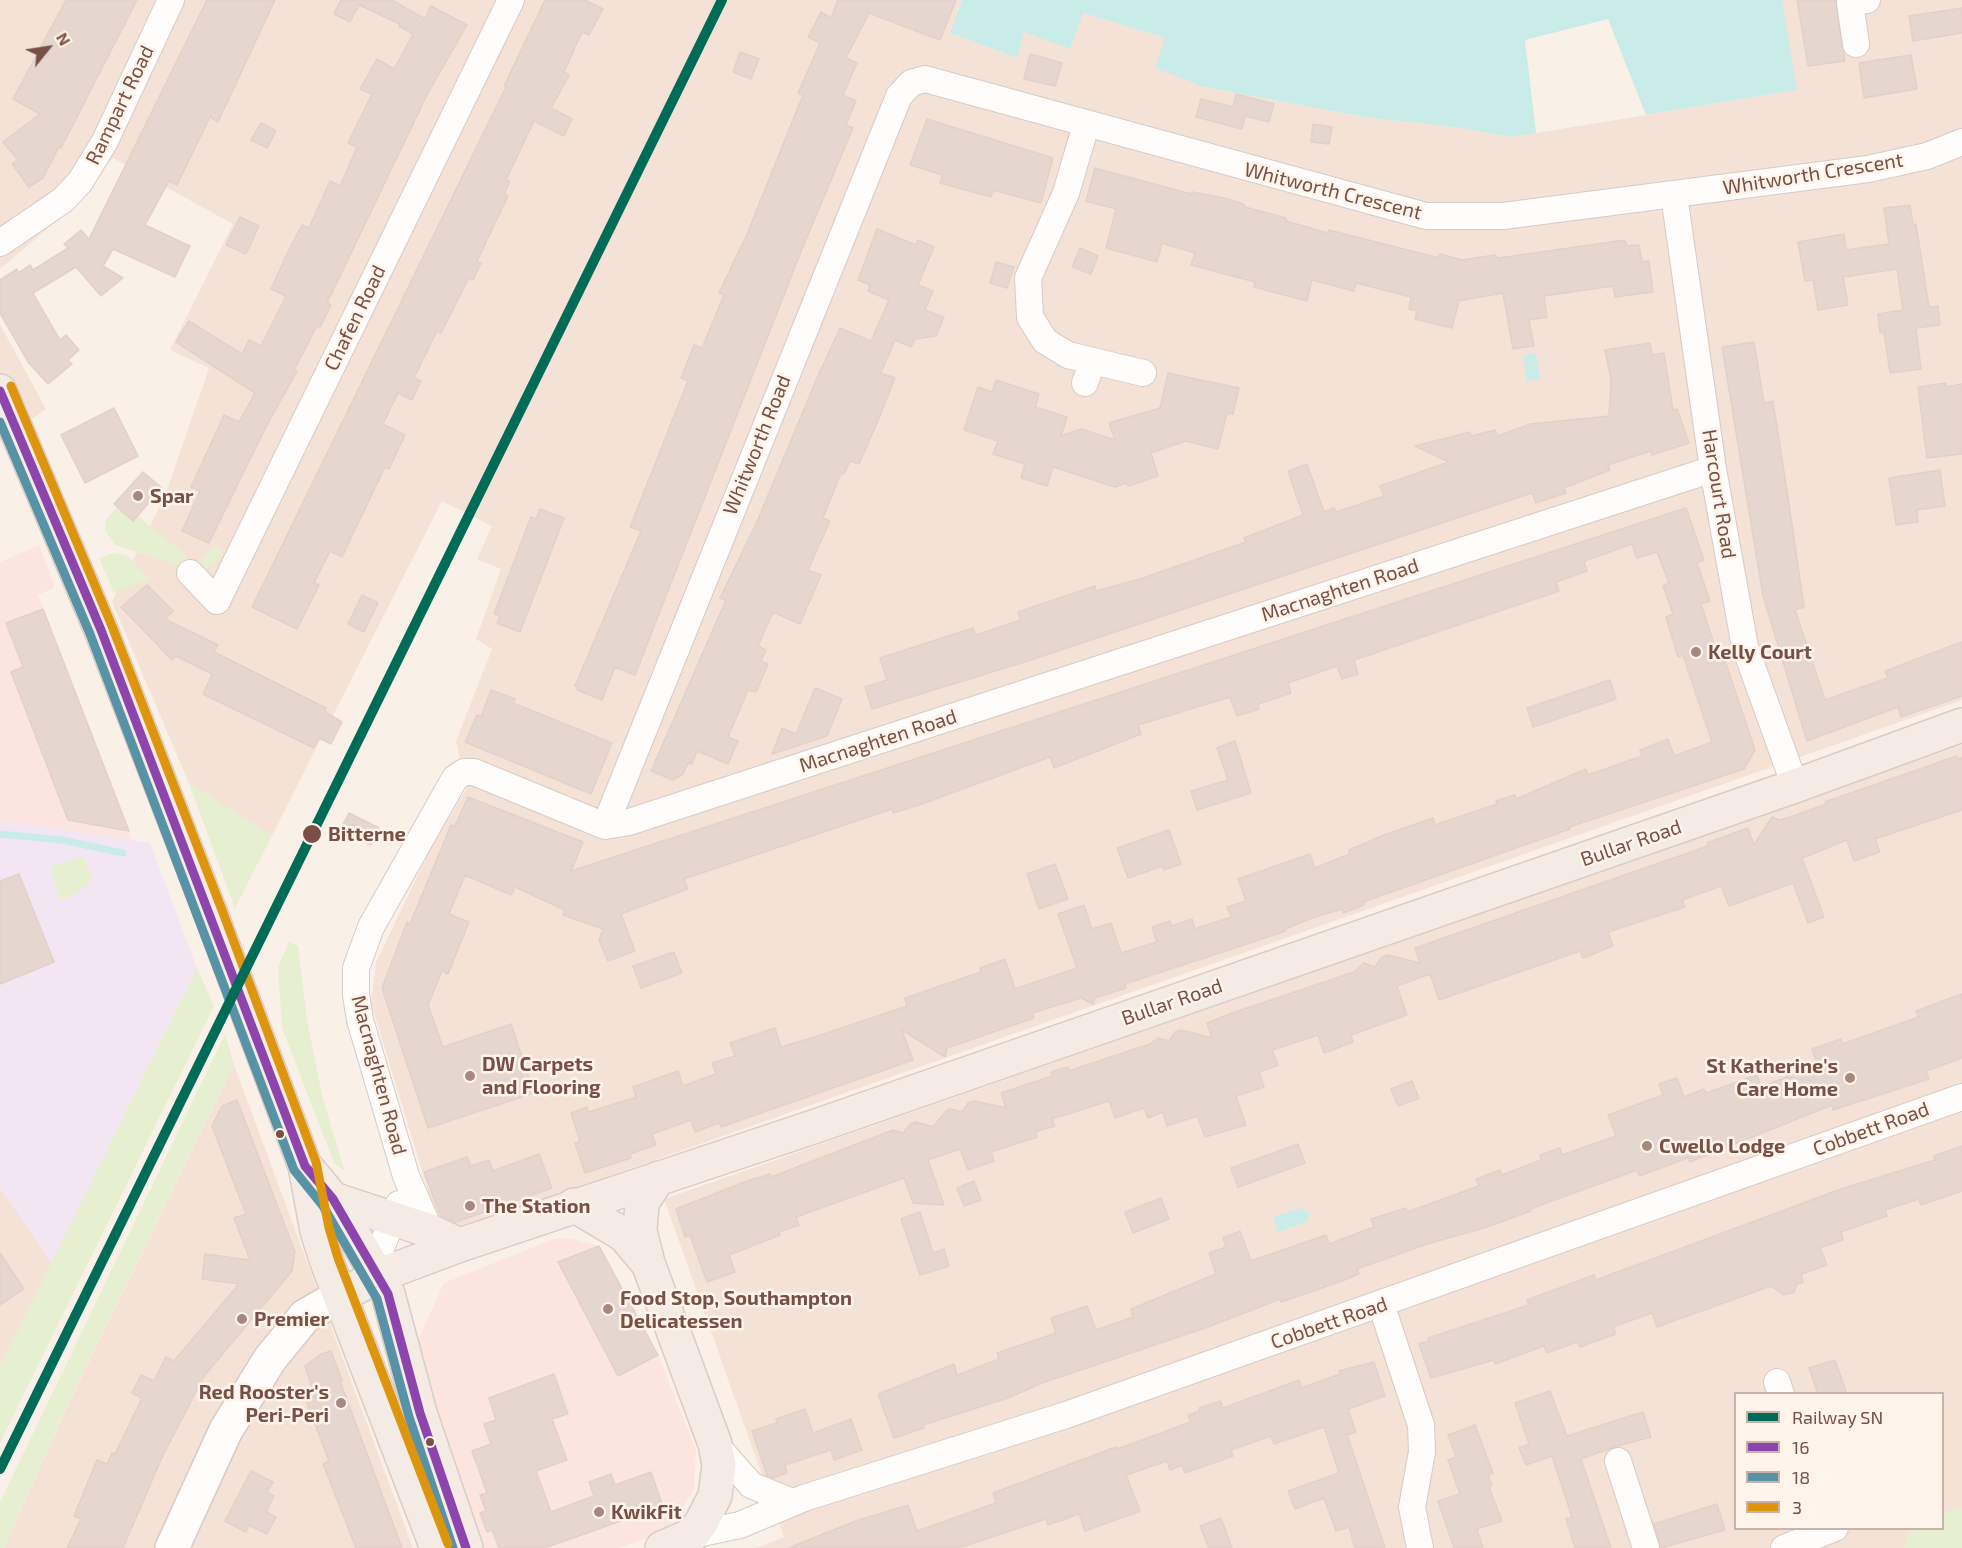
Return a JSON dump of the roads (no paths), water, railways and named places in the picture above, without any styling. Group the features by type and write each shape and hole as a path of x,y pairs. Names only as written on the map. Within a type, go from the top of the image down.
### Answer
{"main road":[{"path":"0,391 93,610 211,914 305,1166 317,1231 340,1296 436,1548"},
{"name":"Bullar Road","path":"340,1296 380,1275 460,1245 816,1126 1795,786 1962,725"},
{"path":"305,1166 333,1199 380,1275 388,1294 420,1413 466,1548"},
{"path":"658,1178 645,1196 639,1217 648,1263 715,1444 719,1465 715,1496 710,1509 692,1535"},
{"path":"333,1199 430,1232 460,1245"},
{"path":"574,1205 624,1235 648,1263"},
{"name":"Cobbett Road","path":"662,1548 692,1535"}],"street":[{"name":"Rampart Road","path":"0,243 63,200 80,182 105,141 171,0"},
{"name":"Chafen Road","path":"190,573 217,601 511,0"},
{"path":"1856,44 1850,3 1867,0"},
{"name":"Whitworth Crescent","path":"925,79 1086,125 1426,216 1503,216 1868,169 1926,156 1962,142"},
{"name":"Whitworth Road","path":"605,826 899,96 911,83 925,79"},
{"path":"1086,125 1066,193 1028,278 1030,316 1045,341 1068,355 1088,373 1143,373"},
{"name":"Harcourt Road","path":"1674,195 1713,469 1745,648 1795,786"},
{"name":"Macnaghten Road","path":"430,1232 406,1176 360,1020 356,994 356,968 371,927 455,778 464,772 474,772 605,826 652,815 1713,469"},
{"name":"Cobbett Road","path":"692,1535 740,1526 792,1502 1066,1415 1962,1097"},
{"name":"Macnaghten Road","path":"380,1275 381,1248 390,1220 404,1194 406,1176"},
{"path":"172,1548 226,1430 270,1359 305,1316 340,1296"},
{"path":"1381,1304 1421,1425 1422,1452 1412,1507 1420,1548"},
{"path":"715,1444 751,1485 792,1502"},
{"path":"1618,1461 1646,1548"},
{"path":"1784,1548 1828,1530"}],"water":[{"path":"962,0 1782,0 1797,90 1511,137 1461,128 1363,117 1204,87 1155,68 1165,38 1083,13 1070,49 1024,32 1017,58 950,33"},
{"path":"1536,353 1540,379 1527,381 1523,355"},
{"path":"1301,1208 1310,1213 1306,1222 1278,1232 1273,1217"}],"waterway":[{"path":"0,834 62,840 123,853"}],"rail line":[{"name":"SN","path":"0,1469 722,0"}],"place":[{"name":"Spar","path":"138,496"},
{"name":"Kelly Court","path":"1696,652"},
{"name":"Bitterne","path":"312,834"},
{"name":"DW Carpets and Flooring","path":"470,1076"},
{"name":"St Katherine's Care Home","path":"1850,1078"},
{"name":"Cwello Lodge","path":"1647,1146"},
{"name":"The Station","path":"470,1206"},
{"name":"Food Stop, Southampton Delicatessen","path":"608,1309"},
{"name":"Premier","path":"242,1319"},
{"name":"Red Rooster's Peri-Peri","path":"341,1403"},
{"name":"KwikFit","path":"599,1512"}]}
